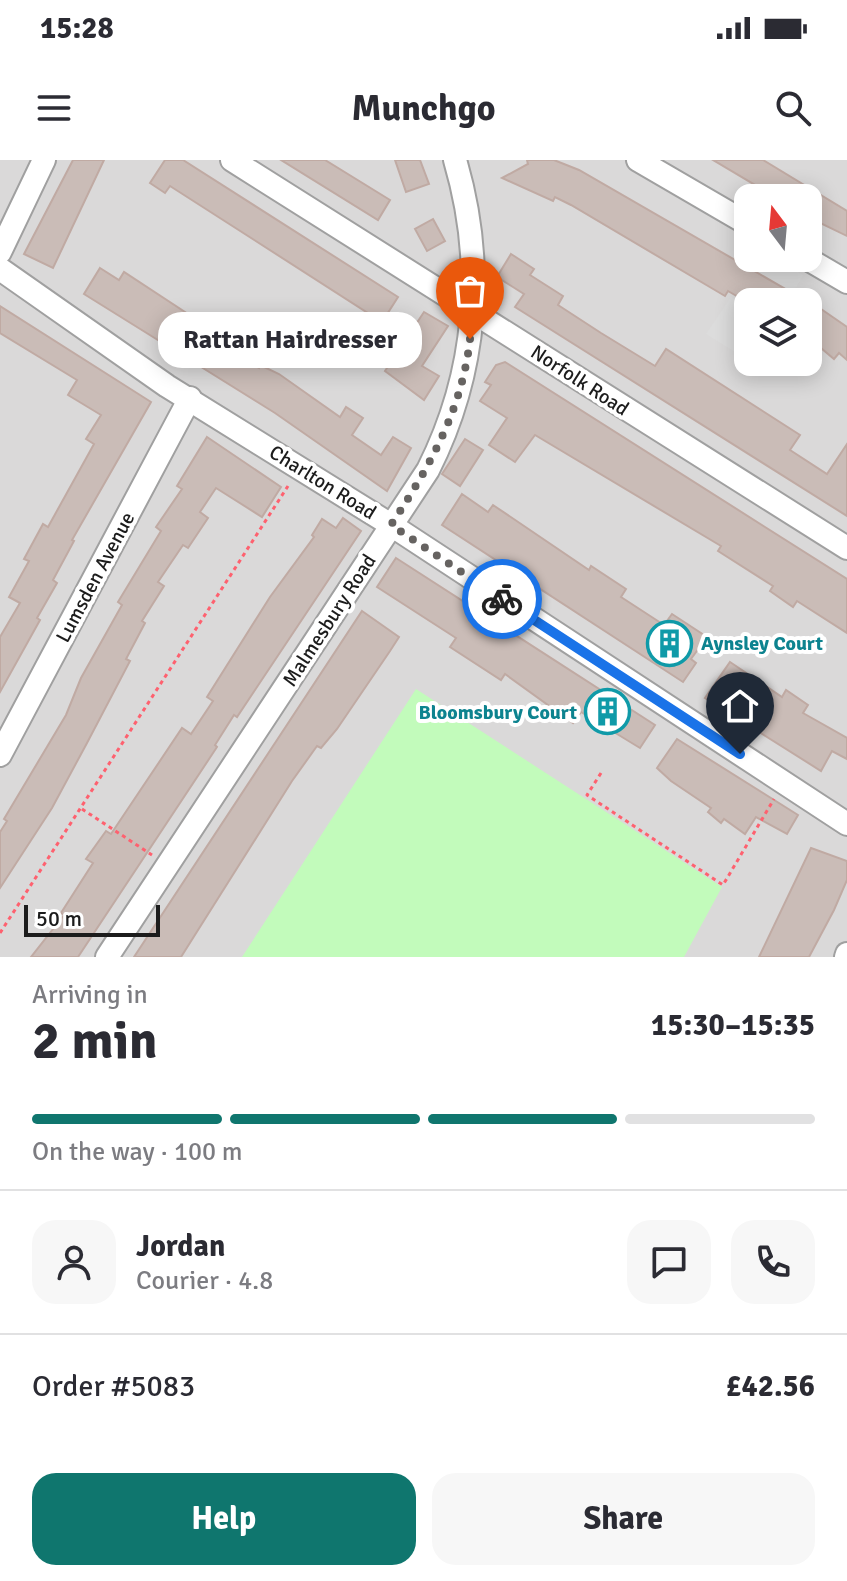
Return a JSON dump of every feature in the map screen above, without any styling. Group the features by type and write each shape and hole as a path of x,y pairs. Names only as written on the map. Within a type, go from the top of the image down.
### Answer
{"street":[{"path":"0,252 44,160"},
{"name":"Norfolk Road","path":"232,160 847,548"},
{"name":"Malmesbury Road","path":"107,957 428,470 447,428 467,366 474,257 455,160"},
{"path":"638,160 734,216"},
{"path":"822,267 847,282"},
{"name":"Charlton Road","path":"0,269 167,386 391,525 649,697 847,823"},
{"name":"Lumsden Avenue","path":"0,755 190,398"}],"path":[{"path":"0,933 300,467"},
{"path":"601,773 587,795 723,885 784,782"},
{"path":"82,809 167,865"}],"shaded area":[{"path":"0,160 847,160 847,957 0,957"},
{"path":"757,272 798,272 803,275 796,288 785,288"},
{"path":"731,297 734,298 734,351 706,334"}],"green space":[{"path":"416,689 722,887 684,957 242,957"}],"building":[{"path":"73,160 104,160 53,268 24,254"},
{"path":"165,160 183,160 398,297 382,322 170,186 165,193 150,183"},
{"path":"281,160 325,160 390,200 378,220"},
{"path":"395,160 420,160 429,184 406,192"},
{"path":"527,160 554,160 579,170 734,259 734,272 756,272 784,288 734,288 734,294 728,291 725,296 571,205 555,197 553,201 502,178 528,164"},
{"path":"713,160 763,160 803,184 753,184"},
{"path":"822,196 847,211 847,236 822,224"},
{"path":"433,219 445,241 427,251 415,229"},
{"path":"511,254 534,269 530,275 563,296 558,305 601,333 655,366 666,349 800,435 790,450 827,474 847,444 847,516 515,307 524,294 497,277"},
{"path":"100,268 119,280 124,272 220,335 217,340 231,351 259,368 260,365 279,374 340,417 346,407 363,418 352,435 381,455 393,437 411,448 387,491 275,413 84,294"},
{"path":"0,306 151,402 72,540 53,580 57,583 37,618 40,620 0,692 0,637 20,603 9,597 29,561 24,559 43,524 48,527 94,444 86,439 101,415 68,395 77,380 0,333"},
{"path":"822,310 847,327 847,360 839,353 834,359 822,349"},
{"path":"424,312 448,326 422,366 439,376 424,400 385,371"},
{"path":"505,362 847,579 847,633 797,601 793,607 770,591 773,586 718,551 721,546 535,435 515,462 489,445 507,418 480,401 491,385 485,382 496,365"},
{"path":"207,437 281,487 262,517 216,488 200,512 208,518 188,548 183,545 158,582 164,586 142,621 145,623 126,659 130,661 52,808 0,888 0,832 7,821 4,819 66,715 81,678 122,605 118,602 161,531 156,527 182,489 177,486"},
{"path":"465,439 483,450 460,486 442,474"},
{"path":"462,494 488,512 493,505 589,570 591,566 626,589 621,597 664,625 672,614 707,637 691,659 696,663 683,682 442,525"},
{"path":"343,518 361,531 237,717 234,715 215,745 217,747 78,957 31,957 64,915 61,913 93,863 86,859 106,831 111,834 182,728 191,734 213,701 207,697 270,597 314,537 312,535 322,519 336,528"},
{"path":"396,558 655,725 640,748 581,712 573,723 505,674 501,680 450,647 456,638 377,587"},
{"path":"362,611 399,637 390,651 337,729 321,748 317,746 292,781 181,957 134,957"},
{"path":"730,662 782,697 786,690 808,705 803,713 847,738 847,759 832,751 821,771 705,698"},
{"path":"677,739 798,815 787,834 756,817 745,834 724,819 721,823 708,812 711,808 671,781 657,768"},
{"path":"811,848 847,861 847,880 834,910 809,957 759,957"}],"way so far":[{"path":"470,339 467,366 442,442 428,470 391,525 502,599"}],"place":[{"name":"Rattan Hairdresser","path":"470,339"},
{"name":"Aynsley Court","path":"670,643"},
{"name":"Bloomsbury Court","path":"608,712"}],"route":[{"path":"502,599 740,754"}]}
